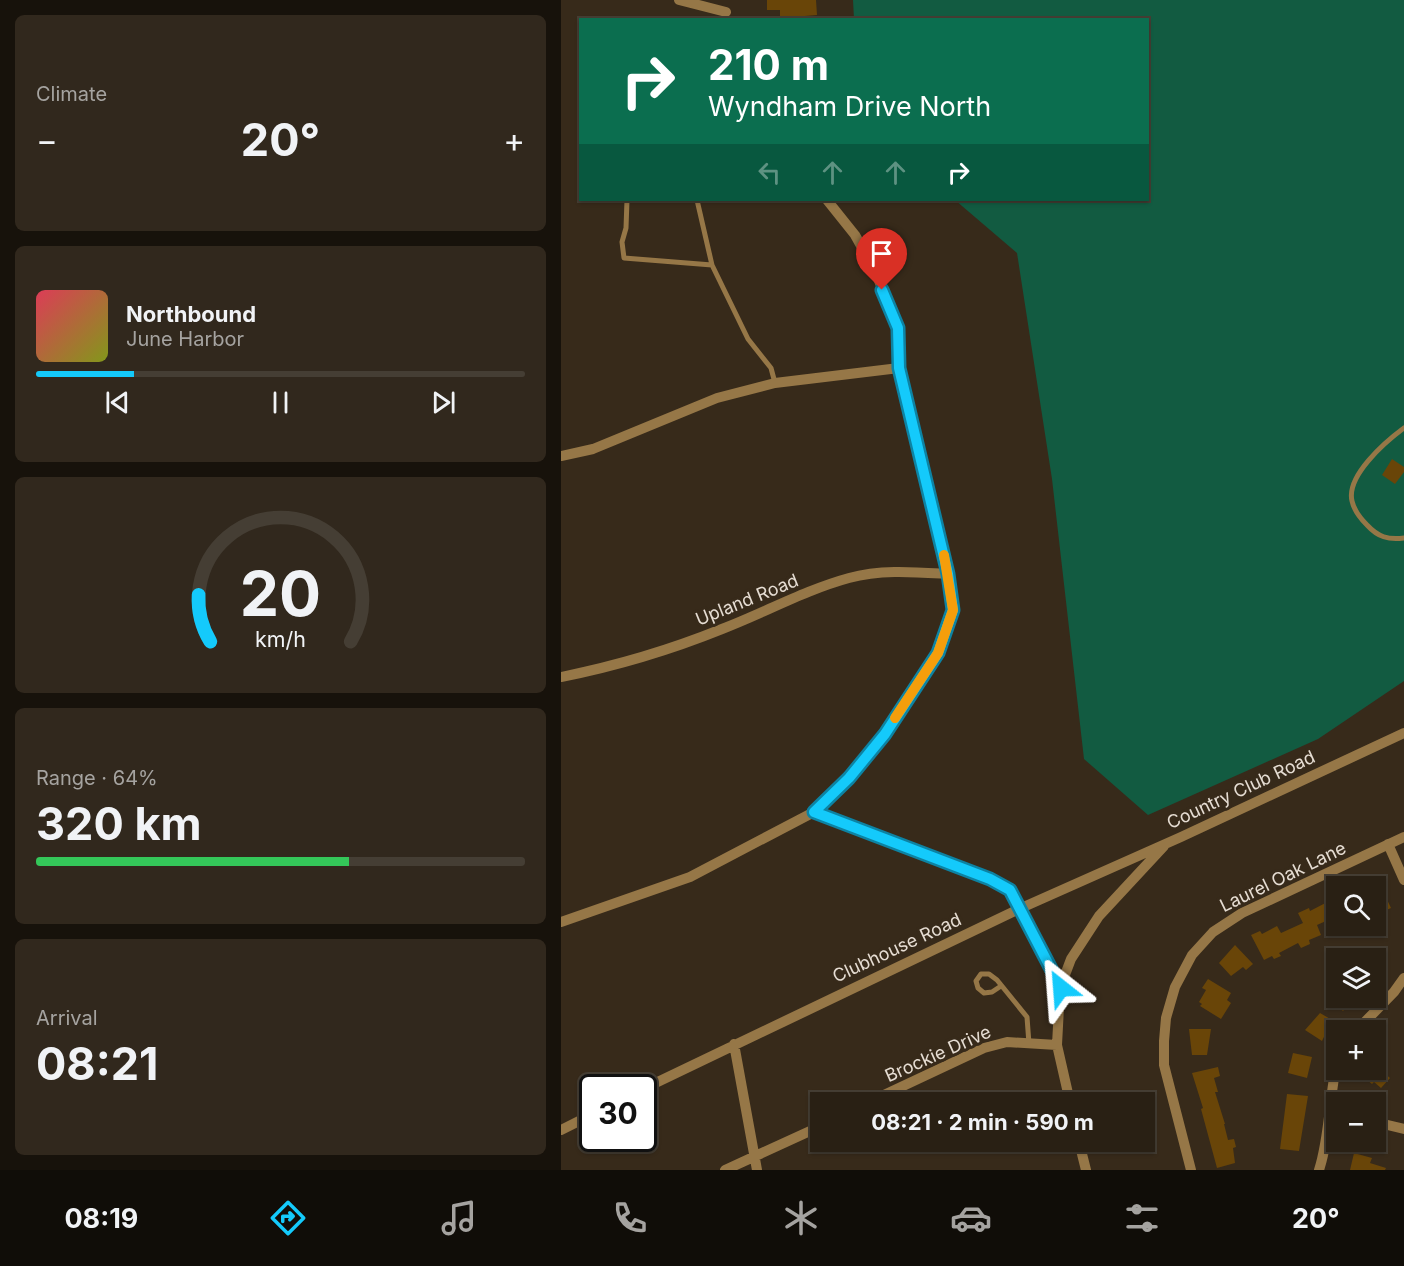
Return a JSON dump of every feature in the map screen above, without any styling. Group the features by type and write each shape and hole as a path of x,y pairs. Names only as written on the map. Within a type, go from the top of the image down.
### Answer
{"street":[{"path":"679,0 726,16 729,0"},
{"path":"561,922 690,878 814,812 849,778 885,734 938,653 953,610 948,574 899,368 898,328 875,271 855,235 828,201"},
{"path":"561,456 593,449 717,398 775,383 899,368"},
{"name":"Upland Road","path":"561,677 609,668 721,630 787,601 849,578 897,571 948,574"},
{"name":"Country Club Road","path":"1068,1092 1057,1045 1061,988 1071,959 1099,916 1167,843 1404,733"},
{"path":"814,812 990,879 1010,890 1061,988"},
{"name":"Laurel Oak Lane","path":"1191,1170 1164,1065 1164,1041 1166,1018 1175,987 1192,955 1213,932 1242,913 1404,837"},
{"name":"Clubhouse Road","path":"657,1082 1019,909 1167,843"},
{"path":"1388,844 1404,879"},
{"path":"1366,1020 1394,992 1404,978"},
{"name":"Brockie Drive","path":"890,1092 984,1048 1007,1042 1057,1045"},
{"path":"734,1044 757,1170"},
{"path":"561,1130 579,1121"},
{"path":"1386,1125 1404,1130"},
{"path":"725,1170 810,1131"},
{"path":"1319,1170 1326,1144"},
{"path":"1082,1152 1086,1170"}],"lane":[{"path":"627,201 626,228 622,242 624,258 712,265"},
{"path":"697,201 712,265 748,339 771,368 775,383"},
{"path":"1404,428 1380,449 1359,473 1352,486 1352,501 1359,516 1372,531 1384,538 1404,538"},
{"path":"1001,986 992,992 984,993 978,988 976,981 981,974 989,974 1001,986 1027,1017 1029,1044"}],"green space":[{"path":"853,0 1404,0 1404,681 1318,739 1148,815 1084,759 1052,479 1017,253 956,201 1149,201 1149,18 854,18"}],"building":[{"path":"767,0 816,0 817,15 805,16 805,18 780,18 780,10 767,10"},
{"path":"1392,459 1404,467 1404,472 1395,484 1382,475"},
{"path":"1386,897 1391,908 1386,910"},
{"path":"1326,903 1326,921 1317,925 1321,935 1309,940 1310,944 1301,948 1298,943 1279,953 1281,956 1274,959 1272,956 1264,960 1251,935 1260,931 1262,934 1277,926 1281,933 1303,923 1298,913 1309,908 1310,911"},
{"path":"1235,945 1253,964 1246,970 1243,967 1231,976 1219,963"},
{"path":"1208,979 1231,993 1227,1000 1231,1003 1221,1019 1200,1006 1202,1004 1199,1002 1206,990 1202,988"},
{"path":"1320,1013 1332,1020 1326,1020 1326,1033 1322,1041 1305,1030"},
{"path":"1189,1029 1211,1029 1207,1055 1192,1055"},
{"path":"1293,1053 1312,1057 1307,1078 1288,1073"},
{"path":"1218,1067 1220,1076 1214,1078 1218,1092 1215,1092 1228,1140 1234,1139 1236,1147 1233,1148 1235,1163 1217,1168 1192,1073"},
{"path":"1386,1075 1390,1078 1381,1088 1374,1082 1372,1084 1367,1080 1386,1080"},
{"path":"1287,1094 1308,1096 1299,1151 1280,1149"},
{"path":"1354,1153 1372,1158 1370,1163 1386,1168 1385,1170 1350,1170"}],"slow traffic":[{"path":"895,718 938,653 953,610 944,555"}],"route":[{"path":"882,290 898,328 899,368 948,574 953,610 938,653 885,734 849,778 814,812 990,879 1010,890 1061,988"}]}
